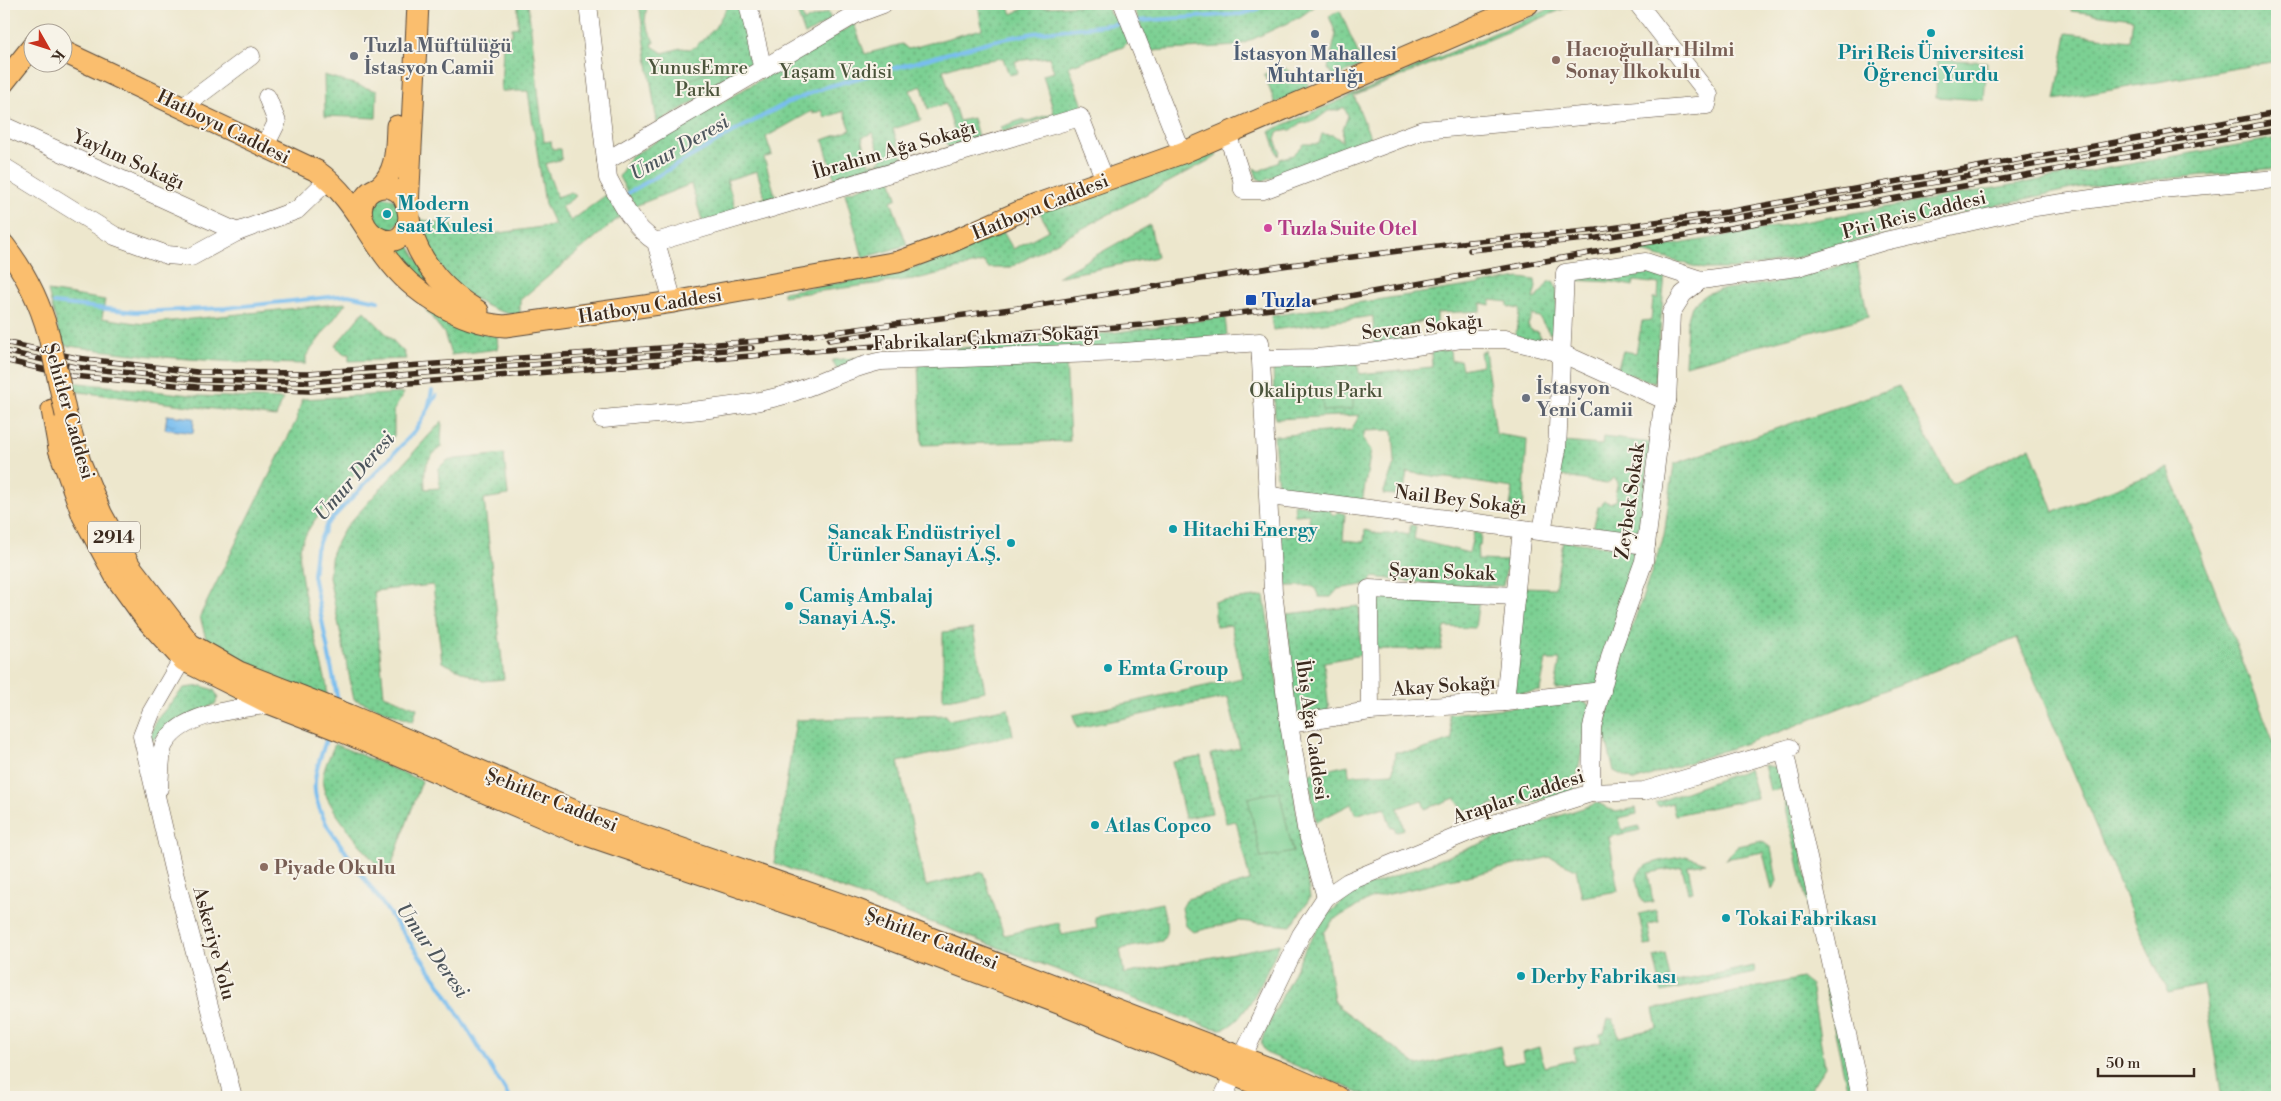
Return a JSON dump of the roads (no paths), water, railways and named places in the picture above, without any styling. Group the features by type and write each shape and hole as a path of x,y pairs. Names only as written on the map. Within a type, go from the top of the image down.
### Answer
{"main road":[{"path":"310,168 358,189 377,188 389,176 395,155 403,4"},
{"path":"408,213 418,4"},
{"name":"Hatboyu Caddesi","path":"72,56 310,168 328,180 348,200 383,253 399,272 419,289 444,306 468,318 490,325 505,326 673,302 898,262 942,246 1035,205 1182,153 1528,4"},
{"path":"4,82 22,60"},
{"name":"Hatboyu Caddesi","path":"408,213 406,229 392,241 379,240 367,227 362,214 362,206 365,198 377,188 386,186 396,190 403,197 408,213 415,242 423,258 437,278 454,294 491,317 528,324"},
{"name":"Şehitler Caddesi","path":"4,245 18,264 43,312 42,334 59,412 101,513 130,566 187,652 271,704 341,731 575,831 870,932 1061,1004 1237,1067 1338,1097"},
{"name":"Şehitler Caddesi","path":"4,268 22,296 42,334"},
{"name":"Şehitler Caddesi","path":"187,652 349,715 582,814 856,909 1237,1067 1288,1097"}],"street":[{"path":"588,4 608,178 643,234 656,242 673,302"},
{"path":"748,4 763,70"},
{"path":"606,162 856,14 883,4"},
{"path":"1228,133 1242,179 1243,190 1263,190 1423,130 1707,104 1709,95 1638,4"},
{"path":"1127,15 1182,153"},
{"path":"183,107 251,56"},
{"path":"265,146 278,122 267,97"},
{"name":"İbrahim Ağa Sokağı","path":"656,242 1080,117 1105,180"},
{"name":"Yaylım Sokağı","path":"4,126 237,232"},
{"path":"4,167 115,236 167,255 191,257 237,232 297,210 328,180"},
{"name":"Piri Reis Caddesi","path":"1561,353 1566,273 1646,262 1701,280 1798,267 1885,241 2035,206 2162,189 2277,179"},
{"name":"Zeybek Sokak","path":"1591,793 1592,727 1612,650 1644,561 1662,413 1667,401 1671,313 1683,294 1701,280"},
{"name":"Sevcan Sokağı","path":"1260,350 1315,358 1364,354 1461,339 1505,339 1561,353 1667,401"},
{"name":"Fabrikalar Çıkmazı Sokağı","path":"602,419 738,404 777,397 855,367 882,361 1114,352 1260,350"},
{"name":"İbiş Ağa Caddesi","path":"1260,350 1270,496 1274,591 1289,724 1306,828 1326,897"},
{"path":"1542,531 1557,450 1561,353"},
{"name":"Nail Bey Sokağı","path":"1270,496 1646,545"},
{"path":"1506,702 1522,529"},
{"name":"Şayan Sokak","path":"1370,712 1369,589 1516,596"},
{"name":"Askeriye Yolu","path":"187,652 151,713 142,736 158,798 173,869 233,1097"},
{"name":"Akay Sokağı","path":"1289,724 1370,712 1506,702 1602,691"},
{"path":"158,798 164,744 179,728 207,715 271,704"},
{"name":"Araplar Caddesi","path":"1326,897 1348,882 1471,831 1591,793 1644,791 1787,749 1861,1097"},
{"path":"1223,1097 1301,935 1326,897"}],"water":[{"path":"167,415 194,418 193,433 165,429"}],"waterway":[{"name":"Umur Deresi","path":"1136,21 1241,14 1256,10 1264,4"},
{"name":"Umur Deresi","path":"628,193 787,103 826,87 992,41 1034,33 1124,23"},
{"path":"54,303 135,312 226,308 348,295 378,301"},
{"name":"Umur Deresi","path":"428,409 432,391"},
{"name":"Umur Deresi","path":"338,701 313,575 316,549 327,524 415,431 436,396"},
{"name":"Umur Deresi","path":"327,737 315,782 315,792 321,814 328,827 441,986 509,1097"}],"railway":[{"path":"4,342 77,358 197,372 308,373 773,340 1033,306 1282,266 1469,242 1597,230 1727,212 2277,113"},
{"path":"1470,250 1597,238 1727,219 2277,122"},
{"path":"4,360 72,376 197,387 309,391 1142,325 1288,307 2277,130"},
{"path":"829,340 871,334"},
{"path":"4,351 75,367 197,380 308,382 752,348"}],"place":[{"name":"Piri Reis Üniversitesi Öğrenci Yurdu","path":"1931,33"},
{"name":"İstasyon Mahallesi Muhtarlığı","path":"1315,34"},
{"name":"Tuzla Müftülüğü İstasyon Camii","path":"354,56"},
{"name":"Hacıoğulları Hilmi Sonay İlkokulu","path":"1556,60"},
{"name":"Modern saat Kulesi","path":"387,214"},
{"name":"Tuzla Suite Otel","path":"1268,228"},
{"name":"Tuzla","path":"1251,300"},
{"name":"İstasyon Yeni Camii","path":"1526,398"},
{"name":"Hitachi Energy","path":"1173,529"},
{"name":"Sancak Endüstriyel Ürünler Sanayi A.Ş.","path":"1011,543"},
{"name":"Camiş Ambalaj Sanayi A.Ş.","path":"789,606"},
{"name":"Emta Group","path":"1108,668"},
{"name":"Atlas Copco","path":"1095,825"},
{"name":"Piyade Okulu","path":"264,867"},
{"name":"Tokai Fabrikası","path":"1726,918"},
{"name":"Derby Fabrikası","path":"1521,976"}],"park label":[{"name":"Yaşam Vadisi","path":"836,71"},
{"name":"YunusEmre Parkı","path":"698,78"},
{"name":"Okaliptus Parkı","path":"1316,390"}]}
